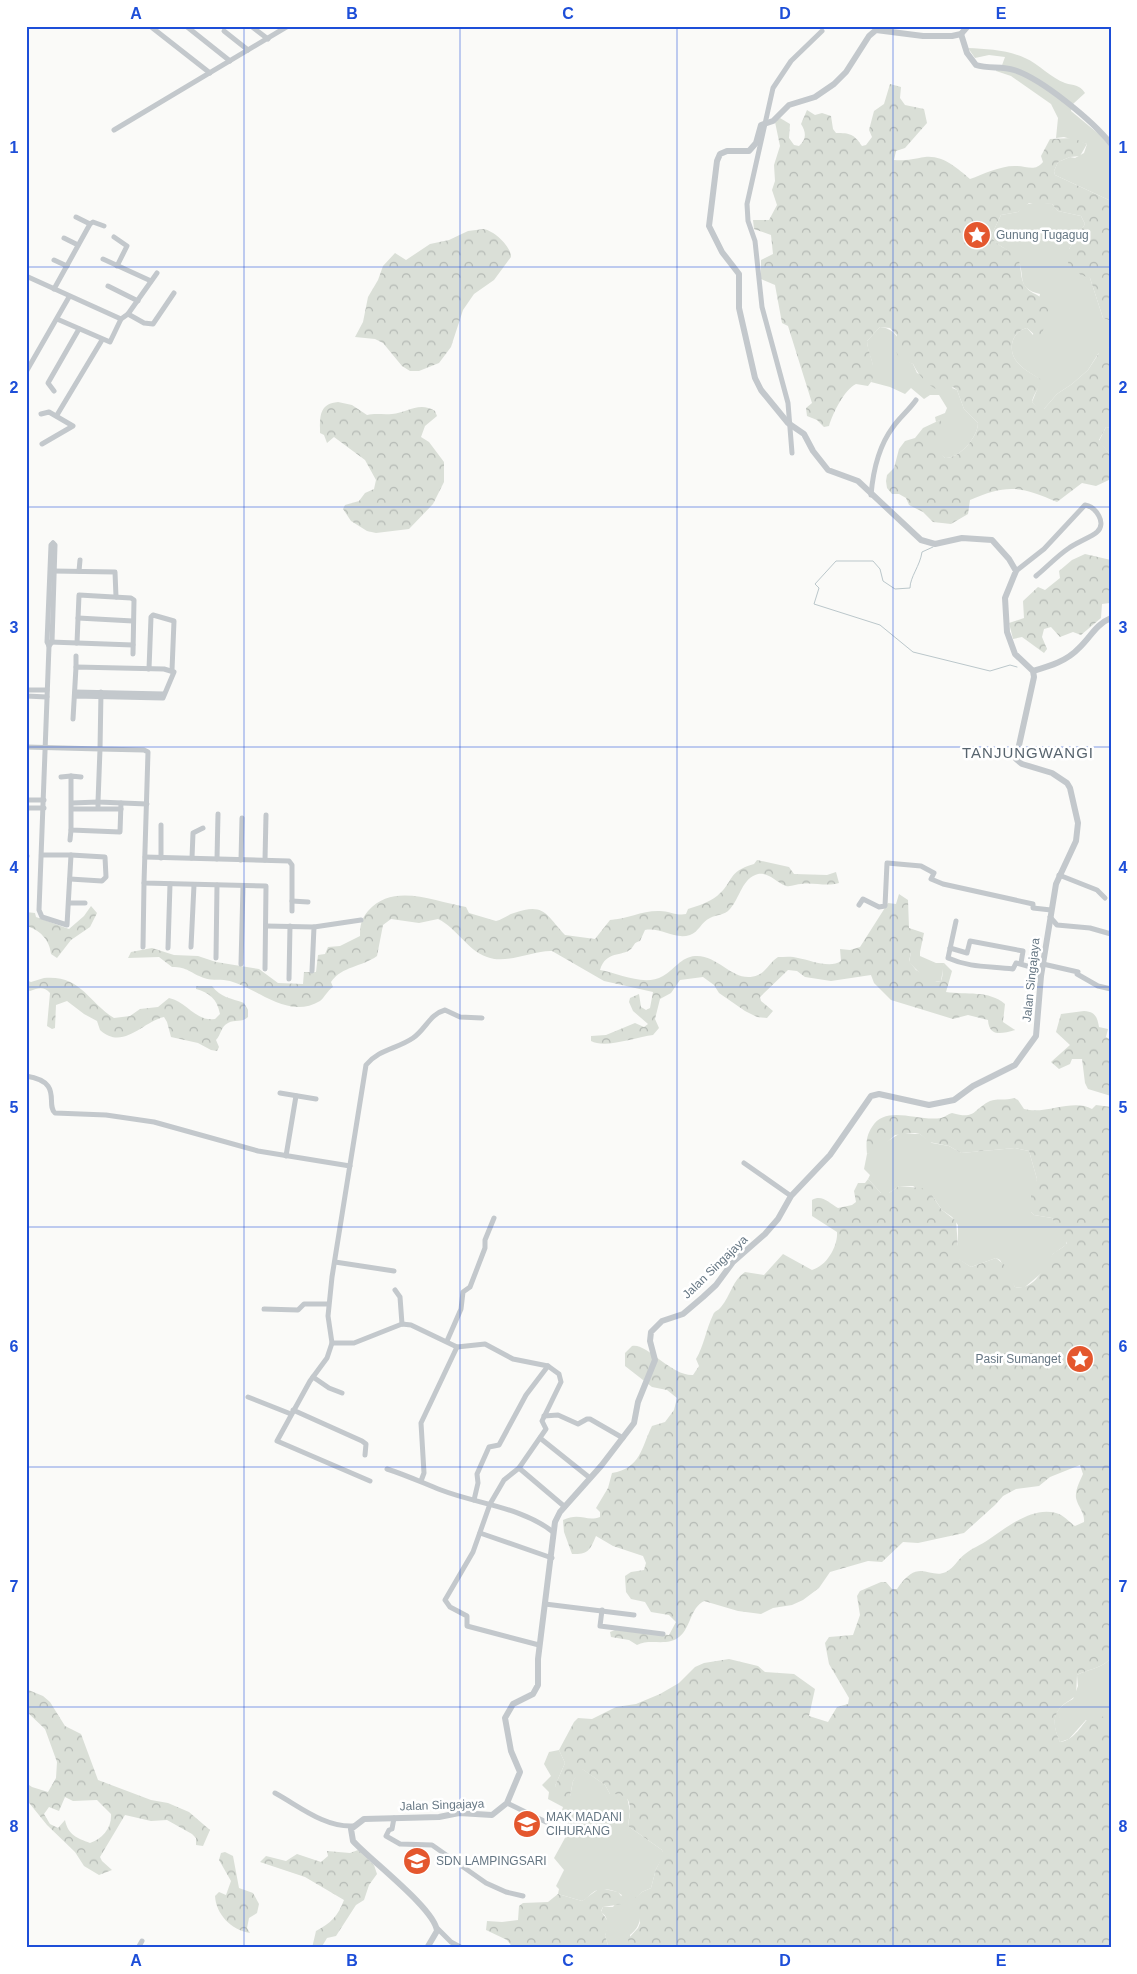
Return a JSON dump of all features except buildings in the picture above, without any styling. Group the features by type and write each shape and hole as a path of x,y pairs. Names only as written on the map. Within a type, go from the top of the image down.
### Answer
{"street":[{"path":"150,26 210,73"},
{"path":"186,26 230,61"},
{"path":"251,26 268,39"},
{"path":"968,26 961,34 923,36 876,30 868,36 846,72 834,84 815,97 789,105 773,121 760,126 755,146 749,151 727,150 718,157 708,221 713,236 739,274 739,308 758,386 789,424 804,434 813,451 828,470 854,479 917,538 925,542 938,544 962,538 992,540 1009,559 1016,571"},
{"path":"114,130 287,27"},
{"path":"224,31 248,50"},
{"path":"792,453 784,382 762,307 755,241 746,212 773,88 781,74 822,31"},
{"path":"961,34 967,53 976,65 1006,67 1031,76 1094,127 1111,144"},
{"path":"76,217 90,224 93,222 104,226"},
{"path":"54,290 90,224"},
{"path":"114,237 127,246 117,266"},
{"path":"64,238 78,245"},
{"path":"102,259 151,282"},
{"path":"54,260 67,266"},
{"path":"58,319 110,342 120,319 128,314 157,273"},
{"path":"26,276 120,319"},
{"path":"108,286 138,301"},
{"path":"128,314 144,323 152,324 174,293"},
{"path":"26,372 69,297"},
{"path":"54,391 48,383 79,329"},
{"path":"57,415 102,340"},
{"path":"871,495 873,473 884,442 892,428 916,400"},
{"path":"41,414 48,411 57,415 72,427 42,444"},
{"path":"1036,576 1066,550 1097,533 1100,526 1098,514 1095,510 1085,505 1044,549 1016,571 1005,598 1007,632 1015,654 1033,671 1068,657 1079,649 1103,622 1111,618"},
{"path":"79,571 80,560"},
{"path":"72,855 67,925 40,916 47,690 53,571 115,572 116,597"},
{"path":"77,643 78,598 80,595 133,599 133,654"},
{"path":"75,694 163,698 174,673 172,670 174,621 153,615 151,617 149,669"},
{"path":"78,618 133,621"},
{"path":"50,643 132,645"},
{"path":"73,719 76,656"},
{"path":"76,667 172,670"},
{"name":"Jalan Singajaya","path":"354,1826 364,1818 439,1817 459,1814 492,1815 507,1803 520,1772 511,1751 505,1718 513,1704 533,1694 537,1689 539,1681 539,1645 552,1558 553,1532 557,1516 624,1438 634,1423 638,1402 655,1360 650,1341 651,1332 662,1321 683,1314 716,1285 732,1262 765,1234 778,1219 791,1196 830,1155 871,1096 879,1094 929,1105 954,1100 973,1086 1014,1065 1036,1036 1041,976 1051,913 1059,875 1070,855 1079,829 1070,788 1067,783 1052,773 1022,764 1016,760 1033,686 1033,671"},
{"path":"26,690 47,690"},
{"path":"98,806 101,695"},
{"path":"26,696 47,697"},
{"path":"26,747 144,750 148,752 143,947"},
{"path":"62,776 81,776"},
{"path":"70,840 71,776"},
{"path":"26,800 44,800"},
{"path":"72,806 147,804"},
{"path":"71,830 120,832 121,806"},
{"path":"26,808 44,808"},
{"path":"217,859 218,814"},
{"path":"264,860 266,815"},
{"path":"241,860 242,818"},
{"path":"161,825 161,858"},
{"path":"192,858 193,833 203,828"},
{"path":"42,855 105,856 106,877 102,881 70,879"},
{"path":"145,857 291,862 292,911"},
{"path":"859,905 863,899 879,907 885,906 887,862 921,866 934,873 932,879 942,884 1033,904 1033,908 1051,913 1057,924 1090,928 1111,934"},
{"path":"1059,875 1097,890 1105,898"},
{"path":"144,883 266,886 265,969"},
{"path":"168,948 170,884"},
{"path":"191,947 194,885"},
{"path":"216,958 217,885"},
{"path":"241,964 243,886"},
{"path":"292,901 308,902"},
{"path":"70,903 85,903"},
{"path":"266,926 314,927 361,920"},
{"path":"956,921 948,958 962,965 1013,969 1016,963 1021,963 1031,968 1031,973 1041,976"},
{"path":"289,979 290,926"},
{"path":"312,971 314,927"},
{"path":"950,948 967,952 970,941 1023,952 1021,963"},
{"path":"1043,964 1078,972 1077,974 1090,982 1111,989"},
{"path":"370,1481 277,1443 292,1412 327,1358 332,1343 328,1304 360,1091 366,1065 381,1052 416,1037 436,1013 445,1010 460,1017 482,1018"},
{"path":"26,1076 34,1078 50,1088 52,1093 51,1108 55,1113 106,1115 154,1122 233,1145 350,1166"},
{"path":"280,1093 316,1100"},
{"path":"286,1156 296,1096"},
{"path":"744,1163 791,1196"},
{"path":"447,1341 461,1309 463,1292 470,1287 494,1218"},
{"path":"335,1262 394,1271"},
{"path":"395,1290 400,1297 402,1324"},
{"path":"264,1309 298,1310 304,1304 328,1304"},
{"path":"332,1343 354,1343 402,1324 417,1326 457,1347 485,1344 513,1358 548,1366 560,1374 562,1382 542,1422 546,1427 519,1468 507,1476 490,1504 473,1552 445,1600 446,1603 467,1616 466,1624 471,1628 539,1645"},
{"path":"422,1481 424,1473 421,1423 457,1347"},
{"path":"474,1500 478,1483 477,1474 488,1447 499,1445 526,1395 548,1366"},
{"path":"313,1377 342,1394"},
{"path":"248,1397 292,1412 362,1441 366,1444 365,1455"},
{"path":"544,1416 558,1415 578,1424 590,1419 624,1438"},
{"path":"540,1438 590,1478"},
{"path":"519,1468 565,1507"},
{"path":"387,1469 422,1481 441,1490 490,1504 533,1520 553,1532"},
{"path":"480,1533 552,1558"},
{"path":"545,1604 634,1615"},
{"path":"602,1610 600,1626 663,1634"},
{"path":"275,1793 326,1821 338,1826 354,1826 350,1834 353,1841 423,1907 435,1921 437,1928 451,1942 462,1948"},
{"path":"507,1803 546,1822"},
{"path":"394,1818 392,1829 389,1830 386,1836 395,1842 400,1844 432,1845 486,1883 506,1892 523,1896"},
{"path":"427,1948 437,1928"},
{"path":"138,1948 142,1941"}],"green space":[{"path":"968,48 997,50 1018,55 1060,81 1083,90 1085,93 1073,104 1071,111 1100,135 1111,148 1111,201 1055,175 1054,171 1058,162 1070,157 1075,158 1084,153 1087,144 1064,137 1056,138 1058,118 1051,104 1011,76 996,71 997,68 1001,68 1005,57 989,55 975,58"},
{"path":"890,84 901,87 900,98 905,105 924,109 927,123 905,148 896,151 894,160 925,157 938,158 949,163 970,179 1005,167 1037,167 1043,162 1041,156 1050,139 1073,138 1087,144 1080,156 1070,157 1058,162 1054,171 1055,175 1111,201 1111,321 1103,318 1090,278 1081,275 1068,265 1069,249 1085,224 1081,216 1058,211 1052,204 1029,203 1018,212 1001,215 991,236 999,245 1015,255 1019,262 1024,284 1028,289 1046,301 1048,305 1046,321 1041,334 1037,337 1027,328 1017,333 1012,343 1013,353 1018,363 1042,380 1032,402 1039,408 1044,409 1057,394 1088,370 1101,350 1111,346 1111,428 1106,427 1099,440 1111,456 1111,479 1096,486 1082,483 1057,502 1023,490 1004,489 994,491 970,500 968,514 951,524 933,522 923,512 909,505 906,498 899,494 892,494 887,488 887,475 894,468 899,449 905,441 915,438 923,428 940,420 945,428 936,449 945,458 950,457 956,455 967,446 975,435 978,423 964,409 957,390 953,387 945,393 935,389 922,378 913,364 900,360 893,345 897,335 890,328 880,327 867,341 874,369 872,380 868,386 856,384 847,391 836,409 829,426 824,427 817,420 807,416 806,408 812,403 788,326 782,323 775,285 761,279 761,260 773,254 771,235 754,229 753,220 769,220 777,205 772,190 775,181 774,165 780,146 775,122 780,118 790,124 789,138 794,145 799,146 804,138 805,133 801,124 807,110 815,115 822,113 831,116 833,129 836,133 851,135 862,146 866,145 872,137 869,130 874,111 884,104"},
{"path":"1037,202 1052,204 1058,211 1081,216 1085,224 1069,249 1090,278 1103,318 1111,321 1111,346 1098,354 1088,370 1057,394 1044,409 1039,409 1032,402 1041,380 1018,363 1012,348 1012,342 1017,333 1027,328 1033,335 1040,294 1027,288 1024,284 1017,259 996,243 991,236 1001,215 1018,212 1024,205"},
{"path":"484,229 501,240 508,248 511,257 494,280 474,294 463,310 451,347 439,363 419,371 410,371 402,366 383,343 375,339 355,337 363,322 368,297 378,280 383,266 395,253 406,260 430,244 449,240 468,231"},
{"path":"880,327 886,328 895,334 905,360 913,364 917,373 957,390 964,409 978,423 975,435 967,446 956,455 945,458 935,450 940,420 936,422 935,417 945,413 947,408 939,395 930,395 924,399 911,388 905,394 890,387 871,382 873,365 867,341"},
{"path":"338,402 352,405 367,415 392,414 418,407 429,408 435,411 437,416 425,426 421,437 429,442 444,462 444,482 433,504 409,529 376,533 367,531 351,521 343,509 345,505 359,501 365,493 374,489 376,480 365,460 334,437 327,443 324,435 320,433 321,416 324,408 327,405"},
{"path":"1106,427 1111,428 1111,456 1099,441"},
{"path":"1085,554 1111,560 1111,606 1110,603 1102,604 1101,618 1081,635 1073,632 1060,637 1051,627 1044,629 1042,637 1047,649 1044,653 1022,637 1013,639 1009,623 1024,618 1023,601 1038,587 1045,590 1060,578 1059,571 1072,560"},
{"path":"757,860 789,867 794,874 827,875 836,872 839,883 786,886 769,876 758,874 748,880 728,911 707,920 693,934 678,936 657,930 645,930 640,941 635,943 631,949 606,959 600,970 640,980 648,980 663,976 682,961 695,956 712,960 734,973 749,977 761,974 778,957 793,957 826,964 836,963 841,961 840,949 850,950 860,947 888,903 896,904 899,894 908,900 909,928 924,933 920,952 911,952 909,961 916,970 937,982 941,981 944,963 952,971 946,992 985,995 999,1000 1005,1004 1003,1022 1015,1030 997,1033 993,1032 988,1020 968,1015 953,1019 891,1000 874,983 871,975 831,981 805,977 797,971 788,970 760,997 761,1001 773,1011 767,1018 757,1017 745,1011 719,993 714,985 703,977 680,980 671,993 660,999 655,1019 659,1028 653,1035 612,1043 597,1043 591,1041 591,1036 606,1035 635,1023 644,1027 648,1024 633,1011 629,1002 630,998 639,994 641,1007 646,1010 650,1008 653,992 604,981 552,951 503,959 487,957 480,954 438,919 419,923 391,919 383,925 377,956 341,973 331,982 333,987 320,1001 308,1006 285,1005 230,981 207,979 185,969 172,967 159,957 128,958 131,952 152,948 174,955 198,956 216,962 259,969 278,983 303,984 304,972 316,972 318,955 325,954 328,947 340,946 360,936 361,923 364,917 378,902 390,897 402,896 428,898 466,907 469,913 496,921 524,910 539,910 549,916 565,935 595,939 610,920 652,911 686,914 688,909 703,904 717,896 739,870 754,864"},
{"path":"91,906 97,913 90,927 71,940 57,958 51,954 49,944 43,936 26,926 26,912 35,913 36,917 69,929 84,916"},
{"path":"911,952 920,952 920,956 936,963 944,963 941,981 936,982 927,979 919,972 909,962"},
{"path":"44,978 57,978 75,985 114,1018 130,1016 140,1009 158,1007 169,998 181,1003 202,1018 215,1019 220,1014 217,1004 205,992 196,989 196,986 212,986 223,995 244,1003 248,1010 248,1017 224,1026 216,1040 219,1047 217,1051 198,1043 171,1037 164,1017 125,1036 117,1038 108,1036 100,1030 97,1021 67,1001 56,1005 55,1028 52,1029 47,1026 50,993 43,988 30,991 26,989 26,980 31,982"},
{"path":"1084,1011 1095,1015 1099,1027 1108,1029 1106,1037 1111,1040 1111,1096 1088,1089 1085,1083 1082,1059 1072,1059 1070,1064 1059,1069 1051,1062 1070,1045 1056,1032 1061,1014"},
{"path":"1014,1098 1018,1100 1024,1109 1032,1110 1076,1105 1092,1109 1096,1105 1111,1107 1111,1662 1109,1660 1102,1665 1077,1675 1076,1695 1059,1709 1055,1722 1060,1742 1074,1735 1091,1715 1105,1717 1111,1724 1111,1948 630,1948 628,1939 640,1923 635,1898 651,1888 656,1869 663,1855 662,1850 628,1826 630,1807 627,1799 618,1794 610,1794 605,1785 582,1769 573,1781 570,1796 566,1798 555,1786 565,1763 559,1750 578,1718 592,1719 616,1707 636,1704 660,1694 679,1683 695,1667 704,1663 729,1659 758,1666 765,1672 794,1674 815,1689 809,1716 828,1722 837,1707 848,1704 849,1698 829,1664 825,1643 829,1637 853,1635 860,1615 857,1596 860,1591 881,1582 886,1582 892,1589 897,1589 905,1579 918,1571 940,1574 946,1572 962,1556 1011,1524 1029,1515 1047,1512 1056,1513 1075,1526 1084,1522 1084,1519 1076,1498 1077,1489 1083,1474 1080,1465 1050,1477 1039,1486 1016,1489 1003,1496 964,1533 918,1543 903,1542 882,1562 868,1561 830,1572 819,1588 803,1600 792,1605 773,1608 761,1614 738,1611 704,1601 696,1608 683,1633 674,1640 647,1642 637,1645 629,1640 611,1637 610,1632 615,1630 669,1635 676,1622 669,1615 651,1612 645,1602 631,1599 626,1592 625,1576 631,1572 644,1570 646,1563 643,1556 613,1546 596,1536 588,1551 582,1554 572,1554 564,1532 563,1520 574,1517 600,1517 600,1512 596,1508 608,1488 612,1473 629,1467 634,1462 639,1456 652,1426 665,1422 674,1410 677,1398 667,1390 652,1387 625,1366 625,1353 632,1346 638,1346 676,1370 693,1375 699,1366 696,1359 714,1314 741,1276 745,1272 764,1275 783,1254 812,1270 817,1268 831,1255 836,1243 837,1232 812,1216 812,1200 819,1198 838,1208 852,1205 856,1202 854,1191 858,1183 865,1183 868,1179 881,1193 889,1193 899,1186 922,1188 931,1194 942,1210 956,1221 959,1259 971,1267 996,1258 1007,1267 1015,1287 1022,1287 1033,1282 1052,1255 1067,1243 1052,1218 1034,1215 1031,1212 1031,1195 1037,1179 1029,1151 1015,1148 961,1153 949,1146 929,1142 920,1134 915,1133 895,1135 881,1148 867,1154 867,1140 870,1130 878,1120 885,1116 903,1115 932,1119 941,1118 952,1113 970,1115 990,1101"},
{"path":"899,1134 920,1134 932,1143 949,1146 961,1153 1015,1148 1029,1151 1037,1179 1031,1212 1034,1215 1052,1218 1067,1240 1066,1245 1053,1254 1044,1271 1025,1287 1015,1287 1000,1260 996,1258 971,1267 958,1259 958,1225 952,1217 942,1210 934,1198 913,1186 899,1186 889,1193 881,1193 868,1179 870,1175 864,1169 867,1154"},
{"path":"1109,1660 1111,1662 1111,1724 1086,1720 1069,1739 1060,1742 1055,1728 1055,1717 1061,1707 1073,1699 1078,1686 1077,1675 1102,1665"},
{"path":"26,1689 43,1696 50,1702 65,1726 81,1734 98,1780 151,1800 168,1803 189,1812 210,1830 203,1846 196,1845 196,1838 192,1834 167,1820 151,1821 125,1815 100,1857 112,1870 99,1875 84,1866 75,1852 47,1825 26,1799 26,1783 48,1792 56,1778 57,1762 45,1729 26,1711","holes":["65,1797 73,1801 97,1800 111,1814 108,1828 98,1839 90,1843 77,1837 68,1829 65,1820 58,1828 50,1824 44,1814 49,1807 59,1811"]},
{"path":"559,1750 565,1763 555,1786 570,1796 573,1781 581,1768 605,1785 610,1794 619,1794 627,1797 630,1811 628,1826 662,1850 664,1855 656,1869 651,1888 642,1892 636,1898 640,1918 637,1927 630,1935 631,1948 609,1948 605,1936 607,1923 606,1917 601,1912 603,1907 613,1907 622,1895 613,1890 602,1889 595,1891 582,1901 558,1894 559,1889 556,1886 564,1870 554,1858 571,1827 560,1816 563,1807 548,1799 549,1792 542,1785 551,1776 544,1764 549,1752"},
{"path":"358,1850 374,1865 377,1874 369,1885 364,1900 356,1905 336,1936 327,1938 321,1948 312,1948 316,1931 333,1919 344,1900 305,1877 260,1862 266,1856 286,1861 297,1854 321,1862 328,1856 327,1851 350,1853"},
{"path":"225,1852 233,1856 239,1888 253,1893 259,1904 257,1913 249,1918 247,1928 250,1933 231,1925 222,1915 216,1903 215,1896 219,1892 226,1895 231,1881 219,1860 221,1853"},
{"path":"600,1888 618,1892 624,1900 622,1904 603,1907 601,1911 609,1923 605,1936 609,1948 513,1948 507,1940 486,1930 487,1921 518,1920 519,1906 523,1903 548,1902 558,1894 582,1901"}],"waterway":[{"path":"933,547 922,552 910,588 895,589 883,581 880,569 873,561 836,561 815,584 819,588 814,604 880,625 913,652 990,671 1010,665 1017,667"}],"place":[{"name":"Gunung Tugagug","path":"977,235"},
{"name":"Pasir Sumanget","path":"1080,1359"},
{"name":"MAK MADANI CIHURANG","path":"527,1824"},
{"name":"SDN LAMPINGSARI","path":"417,1861"}],"district":[{"name":"TANJUNGWANGI","path":"1028,753"}]}
